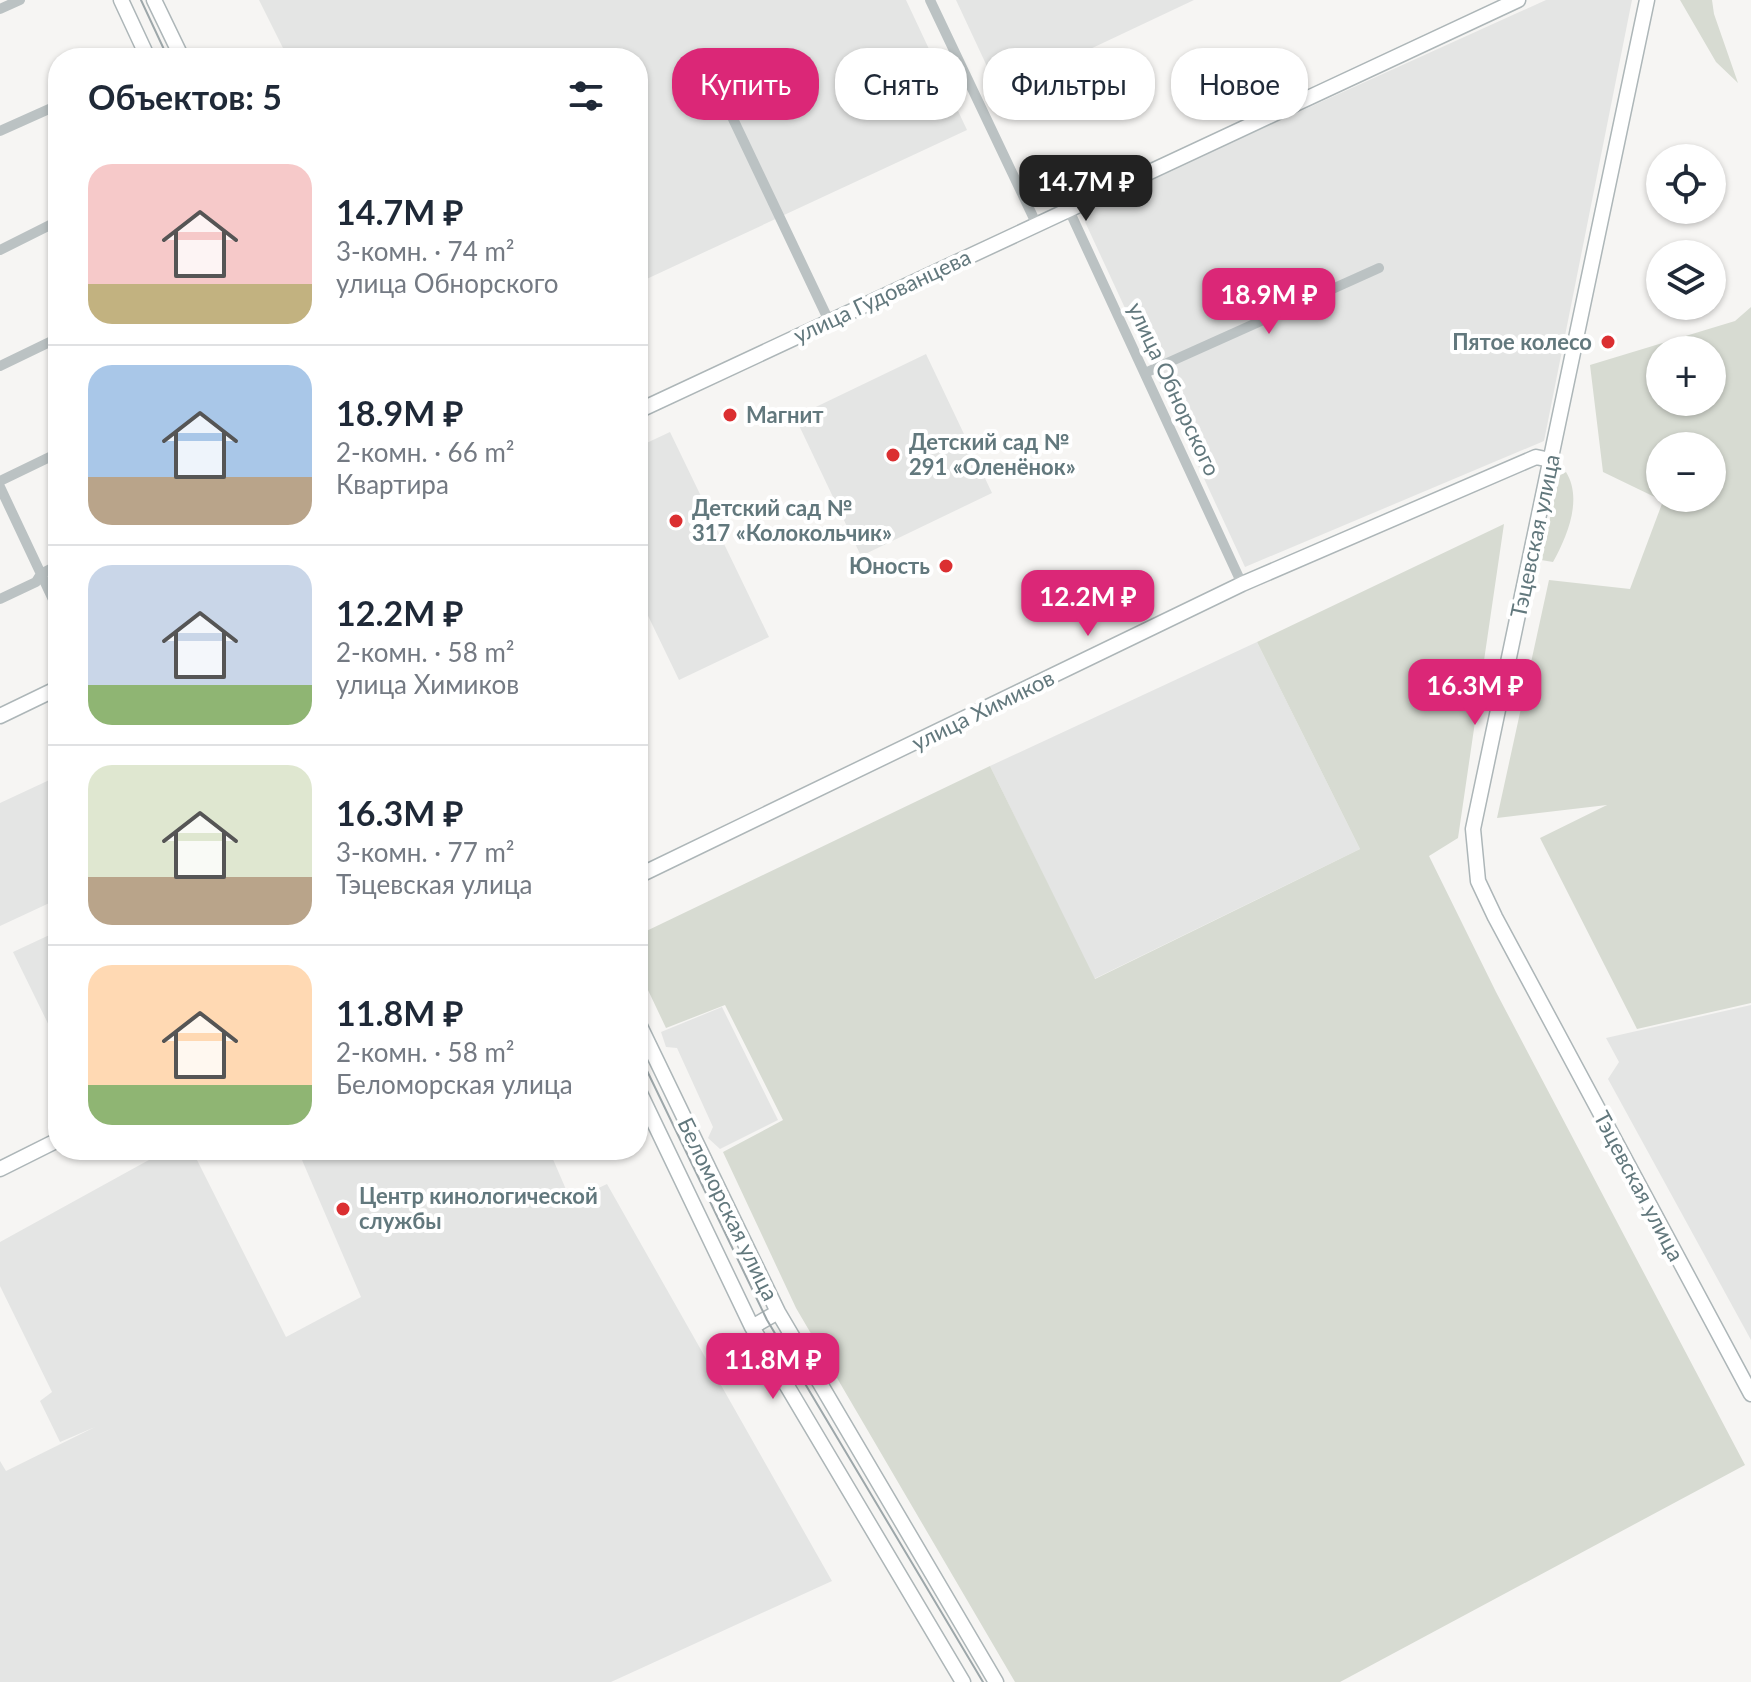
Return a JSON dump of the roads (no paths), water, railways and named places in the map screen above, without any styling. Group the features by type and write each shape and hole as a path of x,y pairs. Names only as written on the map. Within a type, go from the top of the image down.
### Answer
{"main road":[{"path":"121,0 143,48"},
{"path":"154,0 177,48"},
{"name":"улица Гудованцева","path":"648,406 1518,0"},
{"name":"Тэцевская улица","path":"1647,0 1473,829 1478,881 1751,1394"},
{"name":"улица Химиков","path":"648,871 1242,584 1536,457 1550,460"},
{"path":"0,716 48,693"},
{"name":"Беломорская улица","path":"648,1043 778,1312 996,1682"},
{"name":"Беломорская улица","path":"648,1110 752,1327 963,1682"},
{"path":"0,1169 48,1145"},
{"path":"752,1327 778,1312"}],"street":[{"path":"0,9 20,0"},
{"path":"930,0 1037,225"},
{"path":"0,131 48,109"},
{"path":"734,120 829,321"},
{"name":"улица Обнорского","path":"1069,210 1242,584"},
{"path":"0,250 48,226"},
{"path":"1145,373 1379,268"},
{"path":"0,366 48,343"},
{"path":"48,458 0,484 48,589"},
{"path":"0,599 36,582 48,570"}],"tram line":[{"path":"141,0 163,48"},
{"path":"648,1073 767,1320 983,1682"}],"place":[{"name":"Пятое колесо","path":"1608,342"},
{"name":"Магнит","path":"730,415"},
{"name":"Детский сад № 291 «Оленёнок»","path":"893,455"},
{"name":"Детский сад № 317 «Колокольчик»","path":"676,521"},
{"name":"Юность","path":"946,566"},
{"name":"Центр кинологической службы","path":"343,1209"}]}
